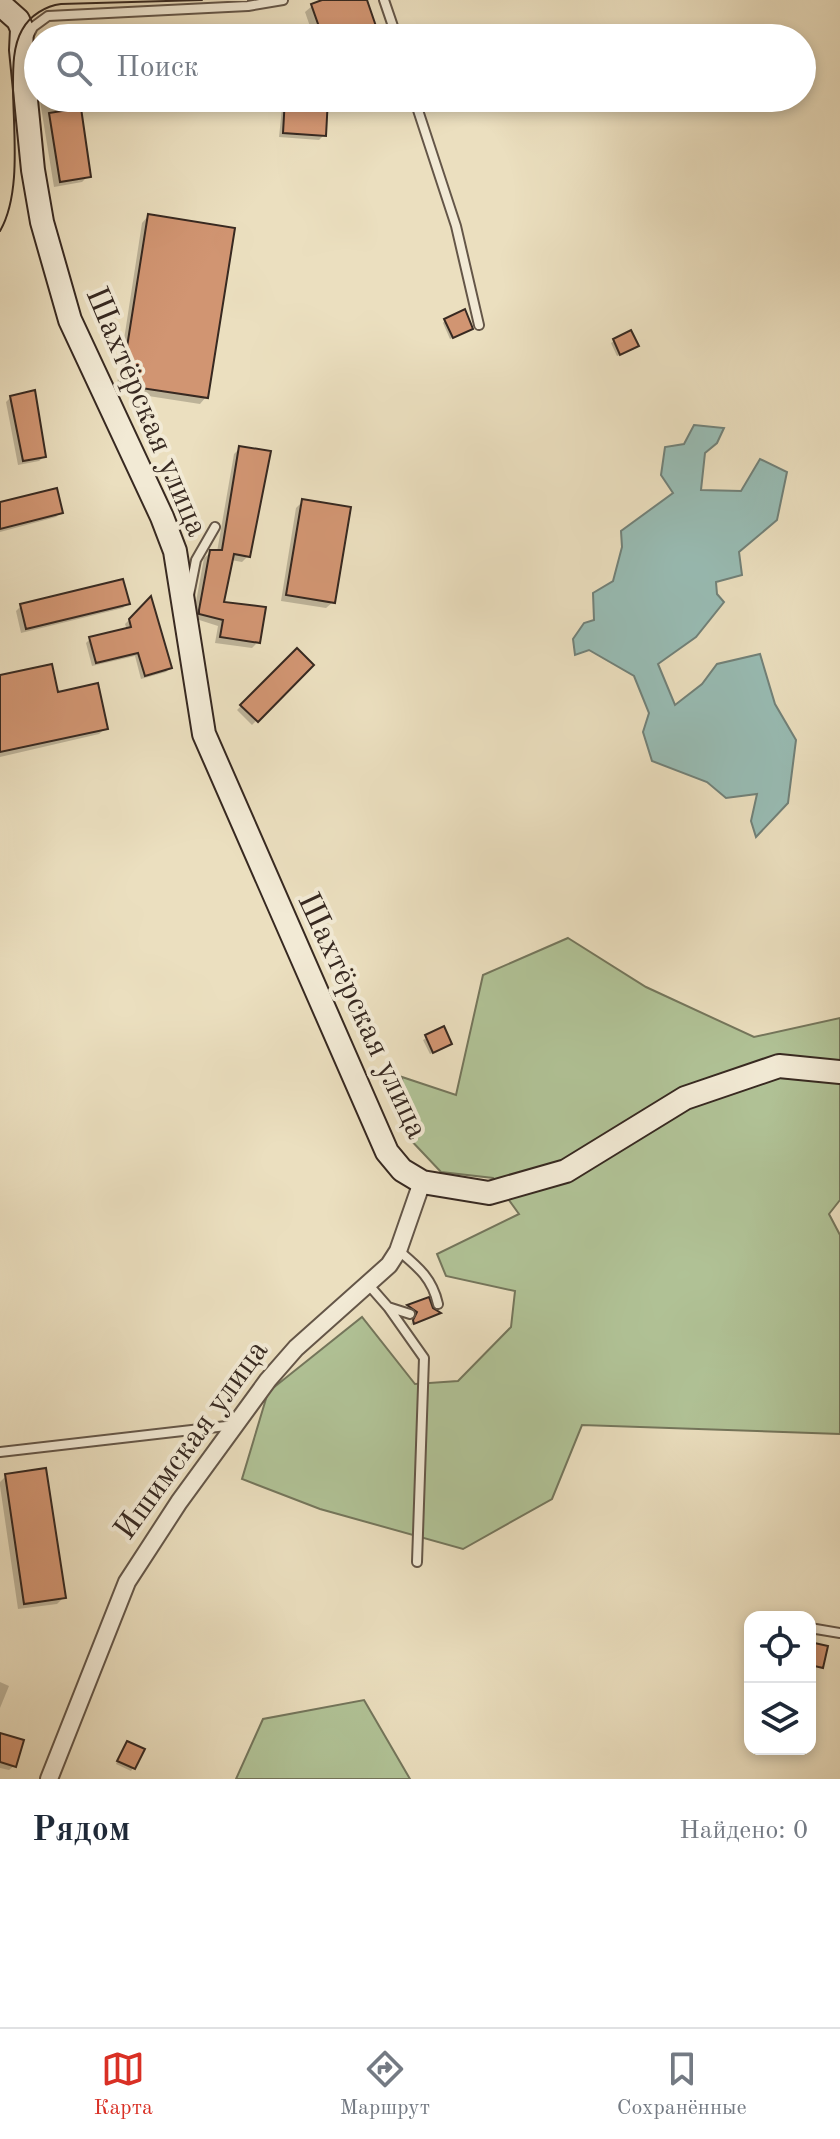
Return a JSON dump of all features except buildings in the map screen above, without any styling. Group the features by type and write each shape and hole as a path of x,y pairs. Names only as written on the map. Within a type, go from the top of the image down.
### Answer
{"main road":[{"name":"Шахтёрская улица","path":"0,4 18,20 22,29 24,80"},
{"name":"Шахтёрская улица","path":"27,112 33,170 48,245 70,320 175,551 204,734 387,1152 402,1170 422,1182"},
{"path":"422,1182 489,1193 566,1171 685,1098 779,1066 840,1072"}],"street":[{"name":"Ишимская улица","path":"49,1779 127,1582 179,1502 268,1380 296,1348 389,1265 398,1251 422,1182"}],"lane":[{"path":"37,24 48,16 248,6 283,0"},
{"path":"384,0 392,24"},
{"path":"21,50 24,44"},
{"path":"419,112 456,226 479,325"},
{"path":"185,616 196,560 215,527"},
{"path":"398,1251 426,1273 438,1304"},
{"path":"367,1283 424,1358 417,1562"},
{"path":"388,1307 410,1314"},
{"path":"0,1452 236,1425"},
{"path":"816,1629 840,1633"}],"green space":[{"path":"568,938 646,987 754,1037 840,1018 840,1200 829,1214 840,1235 840,1434 582,1425 552,1499 463,1549 320,1509 242,1479 268,1392 362,1317 415,1384 458,1381 511,1327 515,1291 446,1276 437,1254 519,1214 493,1178 441,1172 406,1135 402,1077 456,1095 483,975"},
{"path":"364,1700 410,1779 236,1779 263,1719"}],"water":[{"path":"694,425 724,428 717,443 705,453 701,490 741,491 760,459 787,472 777,520 739,552 742,575 716,582 717,594 724,602 696,637 658,664 675,705 702,684 717,664 760,654 775,704 796,740 788,803 756,837 751,821 757,794 726,798 707,782 652,761 643,732 649,713 634,676 589,650 575,655 573,639 584,623 594,620 593,593 613,581 622,547 621,531 673,493 661,475 665,447 684,444"}],"tram line":[{"path":"26,24 44,9 61,4 202,0"},
{"path":"0,231 7,216 14,180 14,57 24,27"}]}
